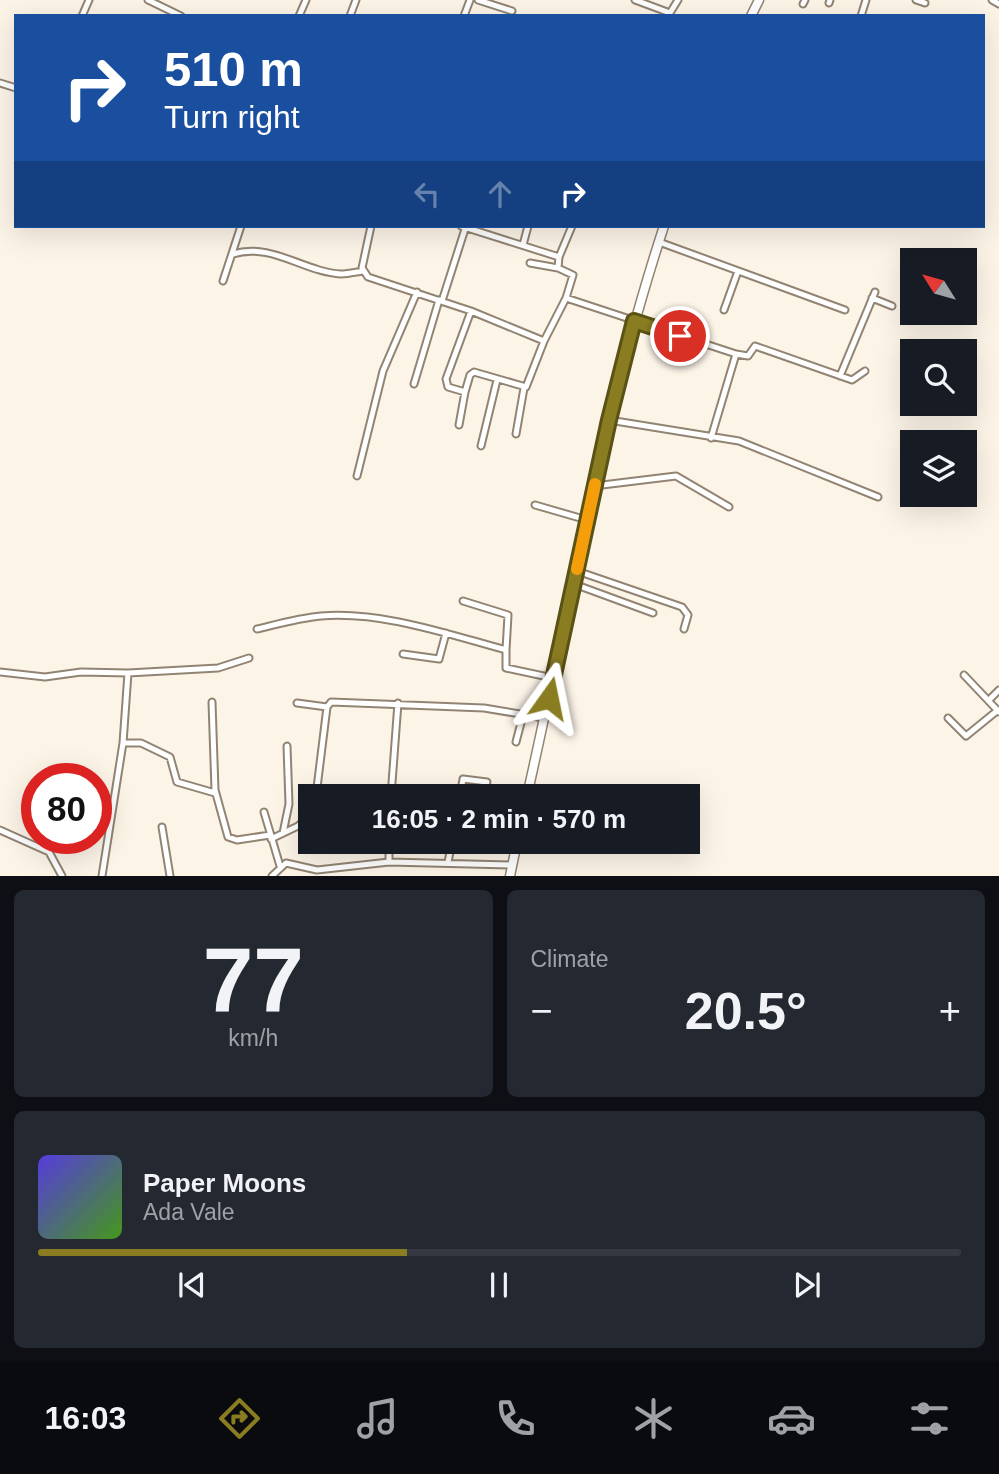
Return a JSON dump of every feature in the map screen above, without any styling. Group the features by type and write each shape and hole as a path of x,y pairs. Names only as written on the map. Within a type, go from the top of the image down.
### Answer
{"highway":[{"path":"530,784 609,420 634,321 663,228"},
{"path":"510,876 514,854"}],"street":[{"path":"148,0 177,14"},
{"path":"478,0 496,3 512,11"},
{"path":"635,0 670,13 678,0"},
{"path":"916,0 925,3"},
{"path":"992,0 999,4"},
{"path":"223,281 241,228"},
{"path":"363,271 372,228"},
{"path":"414,384 463,228"},
{"path":"466,228 559,257"},
{"path":"523,245 527,228"},
{"path":"558,268 559,257 571,228"},
{"path":"659,242 845,310"},
{"path":"233,254 257,251 340,274 363,271"},
{"path":"516,433 524,388 530,383 544,341 574,277 558,268 530,263"},
{"path":"363,271 368,277 471,311 544,341"},
{"path":"724,310 738,271"},
{"path":"357,476 383,371 417,292"},
{"path":"840,376 873,295 892,306"},
{"path":"566,298 736,354 748,356 755,346 852,380 865,370"},
{"path":"465,392 445,384 471,311"},
{"path":"711,438 736,354"},
{"path":"459,425 465,392 472,373 524,388"},
{"path":"481,446 497,380"},
{"path":"609,420 761,447 878,497"},
{"path":"594,486 676,476 729,507"},
{"path":"534,505 587,520"},
{"path":"576,571 682,607 688,615 684,629"},
{"path":"573,584 653,613"},
{"path":"463,601 508,615 507,669 553,678"},
{"path":"257,629 309,617 344,616 446,633 506,650"},
{"path":"403,654 438,660 446,633"},
{"path":"0,671 46,677 81,672 128,673 218,668 249,658"},
{"path":"102,876 123,743 128,673"},
{"path":"948,718 966,736 998,711 964,675"},
{"path":"989,700 999,690"},
{"path":"297,703 327,707 335,701 484,708 544,718"},
{"path":"212,702 215,793 230,839 270,837 298,826"},
{"path":"392,784 398,704"},
{"path":"317,784 327,707"},
{"path":"516,742 523,715"},
{"path":"123,743 141,743 170,757 177,782 215,793"},
{"path":"283,833 289,804 286,746"},
{"path":"462,784 463,779 487,782"},
{"path":"264,812 276,872"},
{"path":"162,827 170,876"},
{"path":"0,830 49,852 62,876"},
{"path":"389,854 389,862"},
{"path":"448,862 450,854"},
{"path":"276,872 286,863 317,870 389,862 512,865"}],"slow traffic":[{"path":"577,569 595,484"}],"route":[{"path":"549,698 609,420 634,321 680,336"}]}
